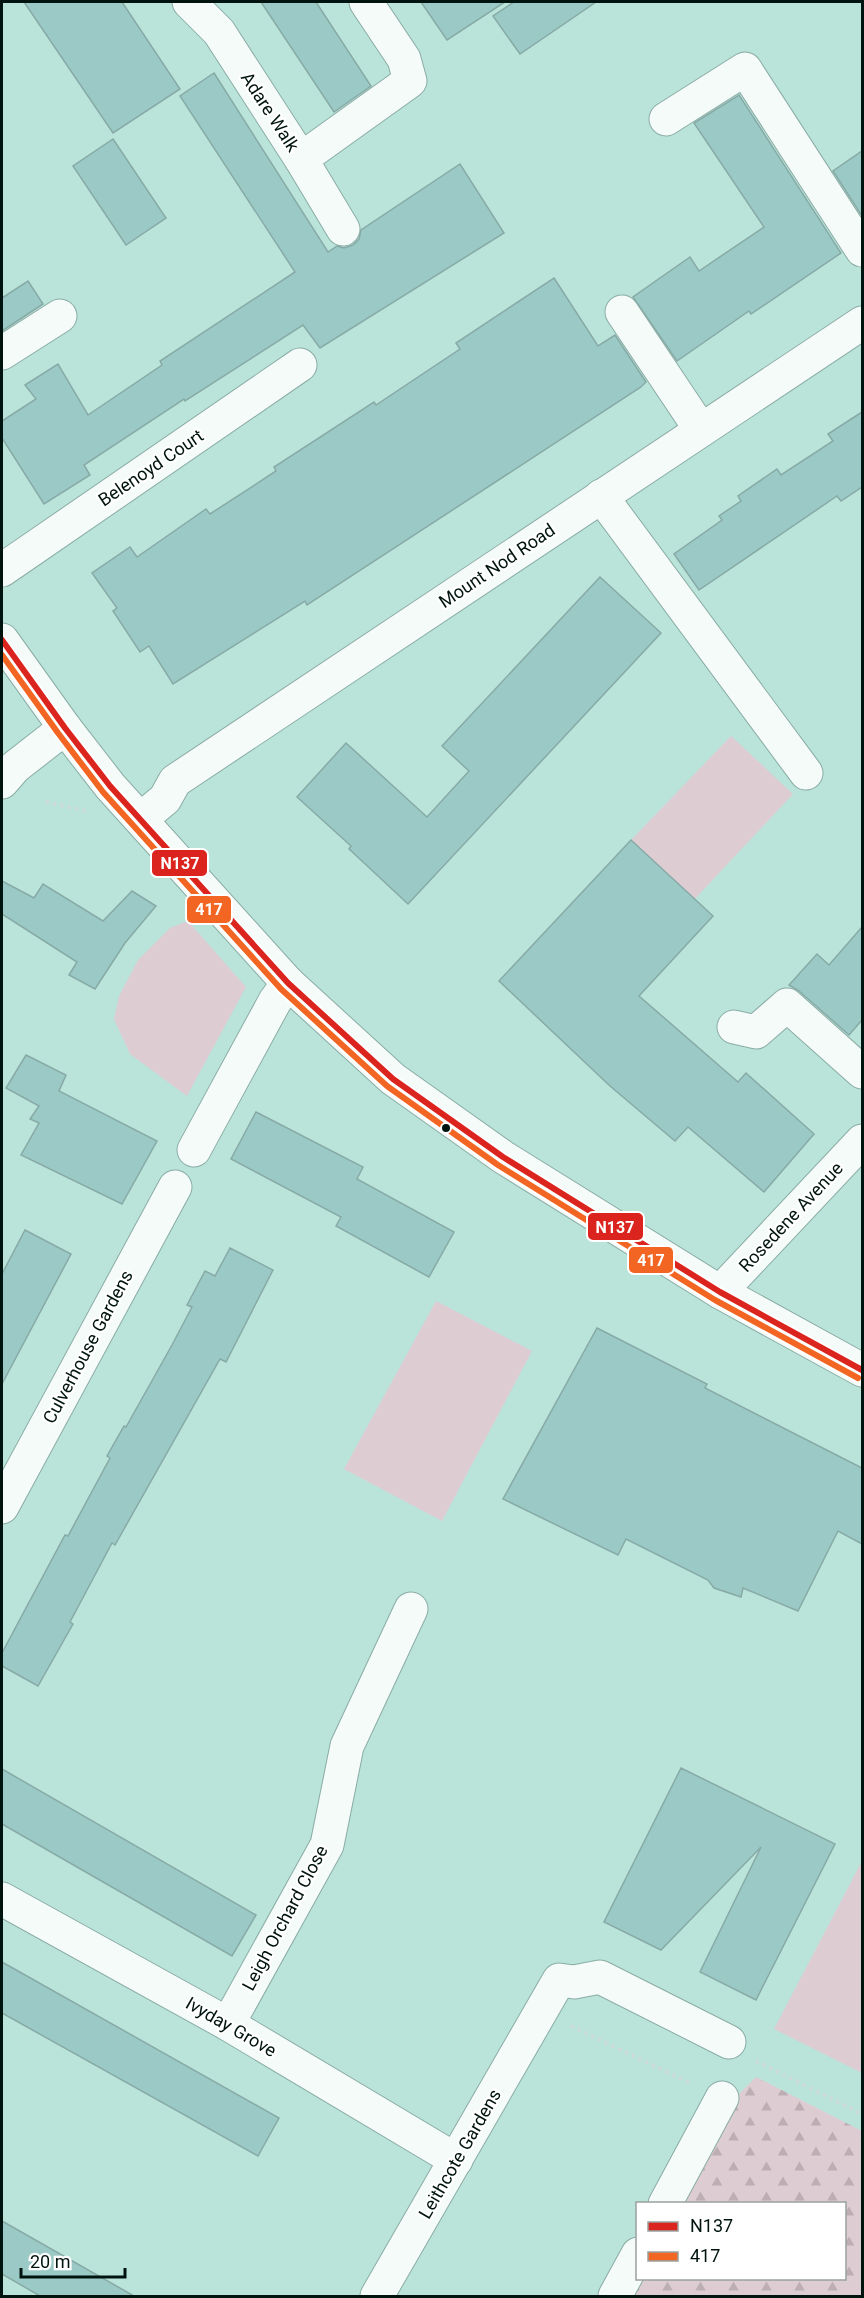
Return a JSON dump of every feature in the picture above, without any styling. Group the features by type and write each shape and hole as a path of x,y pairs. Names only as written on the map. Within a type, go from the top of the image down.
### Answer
{"street":[{"name":"Adare Walk","path":"189,2 219,32 343,229"},
{"path":"301,159 410,81 404,59 366,2"},
{"path":"666,119 745,69 862,250"},
{"path":"622,312 701,430"},
{"path":"2,353 60,316"},
{"name":"Mount Nod Road","path":"141,819 165,799 175,781 862,323"},
{"name":"Belenoyd Court","path":"2,570 300,365"},
{"path":"602,496 806,773"},
{"path":"2,640 110,786 288,983 393,1079 503,1157 720,1292 862,1370"},
{"path":"2,782 15,767 65,728"},
{"path":"194,1150 275,1001 288,983"},
{"path":"734,1028 756,1032 787,1005 862,1072"},
{"name":"Rosedene Avenue","path":"720,1292 862,1141"},
{"name":"Culverhouse Gardens","path":"2,1507 175,1187"},
{"name":"Leigh Orchard Close","path":"228,2024 327,1845 347,1746 411,1609"},
{"name":"Ivyday Grove","path":"2,1899 228,2024 456,2160"},
{"name":"Leithcote Gardens","path":"377,2296 559,1980 574,1982 600,1977 729,2042"},
{"path":"666,2202 722,2098"},
{"path":"615,2296 636,2258"}],"path":[{"path":"46,802 61,806"}],"green space":[{"path":"731,736 793,794 693,901 631,840"},
{"path":"188,921 246,987 187,1096 130,1054 114,1019 119,996 138,960 170,928"},
{"path":"436,1301 532,1351 442,1521 344,1469"},
{"path":"862,1861 862,2073 774,2029"},
{"path":"756,2077 862,2131 862,2296 624,2296 636,2280 846,2280 846,2202 677,2202 737,2096"}],"building":[{"path":"24,2 122,2 180,89 113,133"},
{"path":"261,2 316,2 371,86 334,112"},
{"path":"421,2 505,2 447,40"},
{"path":"514,2 596,2 520,54 493,16"},
{"path":"214,73 328,252 337,246 344,248 353,245 359,239 361,230 460,164 504,233 320,348 303,325 84,465 90,475 44,504 2,438 2,421 36,399 25,385 58,364 88,415 162,365 160,361 295,272 180,96"},
{"path":"739,95 841,253 751,314 749,311 677,361 633,297 690,257 699,271 764,227 694,123"},
{"path":"113,139 166,218 126,245 73,166"},
{"path":"862,151 862,216 833,171"},
{"path":"554,278 598,346 615,335 646,382 641,387 307,605 305,601 173,684 149,646 140,652 113,611 117,608 92,573 130,547 137,557 206,509 210,514 276,471 274,467 374,402 376,405 460,349 456,343"},
{"path":"28,281 43,304 2,331 2,298"},
{"path":"862,412 862,487 841,501 837,496 699,590 674,554 722,520 719,516 741,501 738,496 777,469 781,475 833,441 828,434"},
{"path":"600,577 661,633 408,904 349,849 351,846 297,797 346,743 427,817 469,771 442,746"},
{"path":"631,840 713,916 639,996 738,1082 746,1073 814,1134 764,1192 688,1127 675,1141 610,1086 499,981"},
{"path":"2,881 34,898 43,884 103,921 132,891 156,906 125,943 95,989 69,975 77,962 2,914"},
{"path":"862,927 862,1020 849,1035 789,985 817,954 829,965"},
{"path":"26,1055 66,1075 59,1091 157,1141 122,1204 21,1155 39,1123 30,1119 39,1106 6,1088"},
{"path":"256,1112 363,1167 357,1179 454,1232 429,1277 336,1226 341,1217 231,1159"},
{"path":"25,1230 71,1254 2,1384 2,1274"},
{"path":"230,1248 273,1270 226,1362 220,1359 115,1545 112,1543 70,1622 73,1624 38,1686 2,1666 2,1653 65,1535 68,1536 110,1458 107,1456 172,1345 192,1307 187,1305 205,1271 215,1276"},
{"path":"597,1328 707,1384 705,1388 862,1468 862,1544 838,1531 798,1611 743,1588 741,1597 714,1588 708,1580 626,1539 618,1555 503,1499"},
{"path":"681,1768 835,1844 756,2000 700,1972 761,1847 661,1950 604,1922"},
{"path":"2,1769 256,1915 232,1956 2,1824"},
{"path":"2,1962 279,2118 258,2156 2,2013"},
{"path":"2,2221 134,2296 40,2296 2,2274"}],"transit line":[{"name":"N137","path":"2,640 110,786 288,983 393,1079 503,1157 720,1292 862,1370"},
{"name":"417","path":"2,655 103,792 281,989 387,1086 498,1165 715,1300 858,1378"}]}
